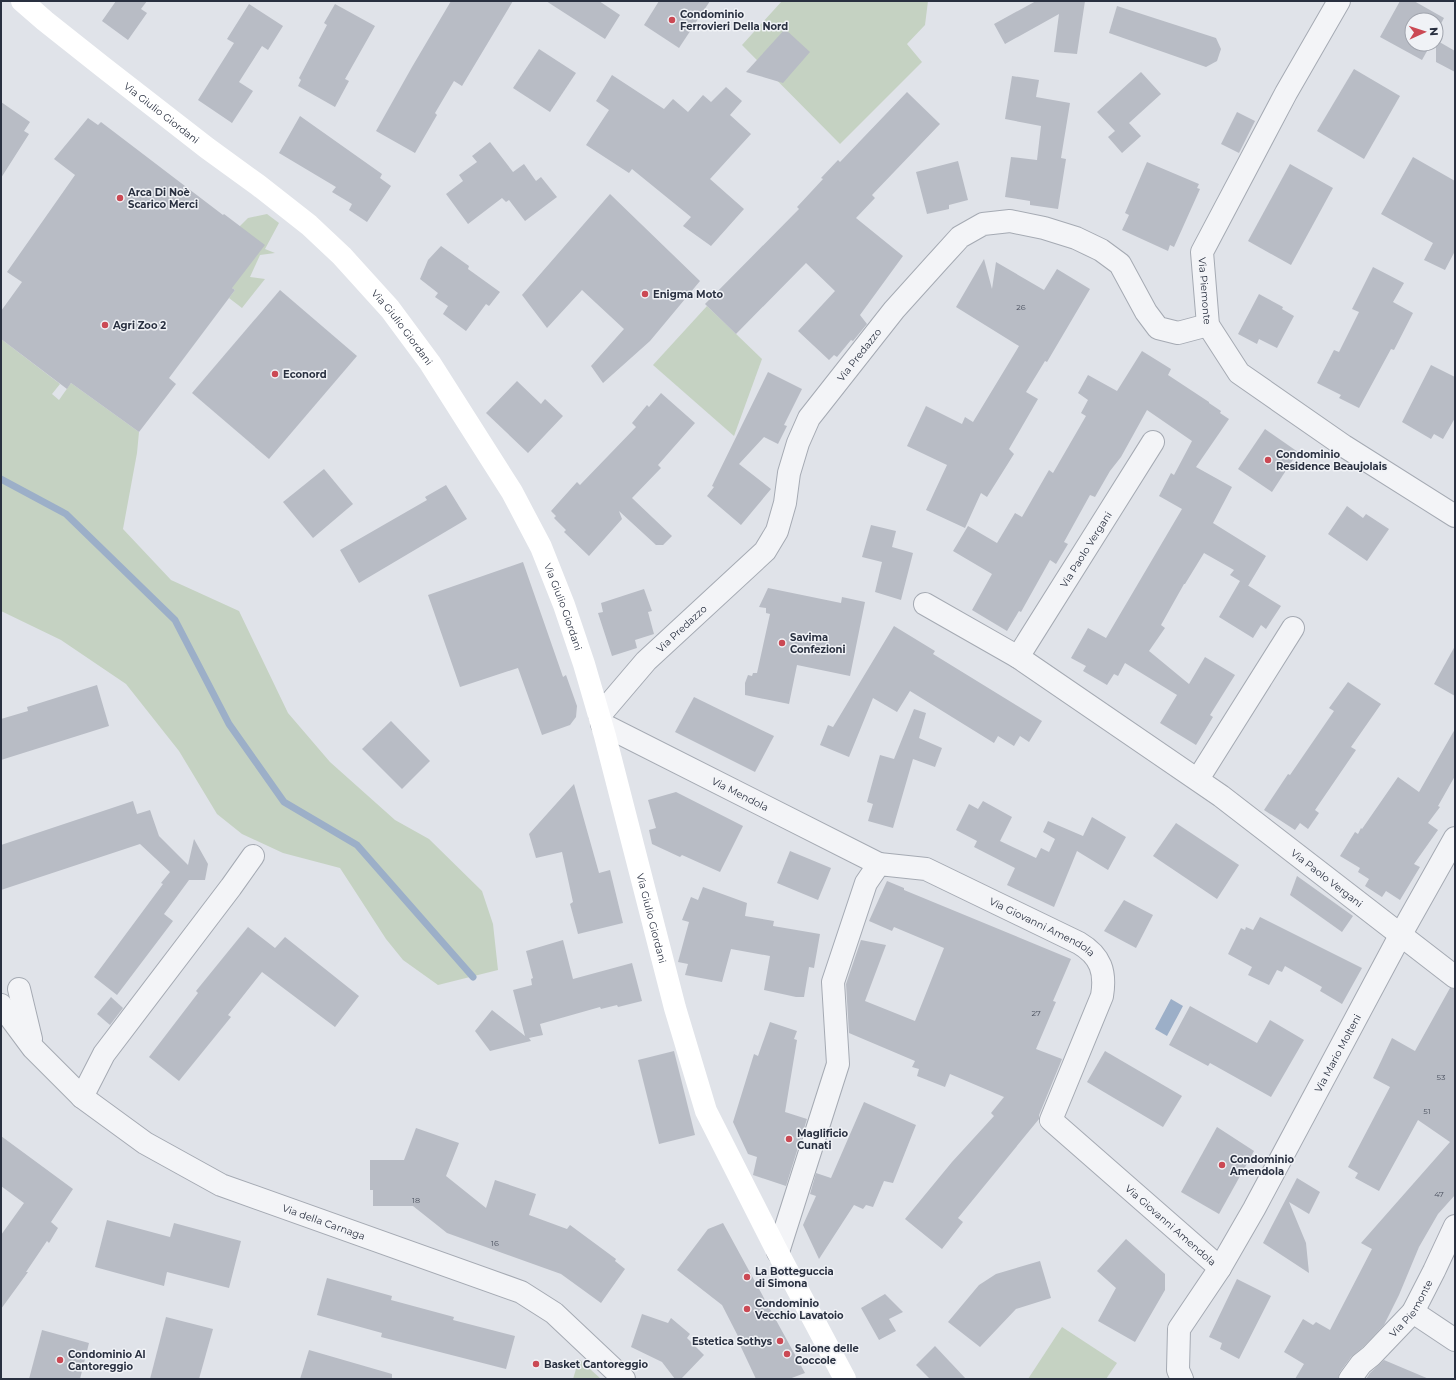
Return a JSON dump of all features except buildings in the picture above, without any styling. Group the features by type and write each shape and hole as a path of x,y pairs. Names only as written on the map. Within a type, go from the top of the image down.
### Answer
{"street":[{"name":"Via Giulio Giordani","path":"22,1 207,148 309,225 342,256 390,309 430,363 512,492 540,547 564,605 584,664 601,720 675,1008 706,1111 845,1379"},
{"name":"Via Piemonte","path":"1339,1 1286,93 1202,252 1208,325 1239,373 1344,446 1455,516"},
{"name":"Via Predazzo","path":"601,720 646,661 765,551 777,531 796,450 809,418 894,310 960,237 983,224 1010,221 1044,228 1076,238 1101,250 1120,264 1146,312 1158,328 1178,333 1208,325"},
{"name":"Via Paolo Vergani","path":"1018,657 1153,442"},
{"name":"Via Paolo Vergani","path":"925,604 1018,657 1198,779 1455,977"},
{"path":"1198,779 1293,628"},
{"name":"Via Mendola","path":"601,720 879,864"},
{"name":"Via Mario Molteni","path":"1220,1268 1254,1209 1401,934 1455,838"},
{"path":"82,1097 104,1054 253,856"},
{"path":"778,1252 838,1064 832,982 866,882 879,864"},
{"name":"Via Giovanni Amendola","path":"879,864 926,869 1079,943 1088,948 1095,955 1103,974 1104,985 1102,996 1051,1120 1220,1268 1179,1329 1178,1370 1182,1379"},
{"path":"18,989 33,1048"},
{"name":"Via della Carnaga","path":"1,1005 33,1048 82,1097 145,1143 221,1185 521,1292 554,1313 624,1379"},
{"name":"Via Piemonte","path":"1350,1379 1361,1364 1371,1356 1412,1312 1431,1278 1455,1226"},
{"path":"1412,1312 1455,1340"}],"green space":[{"path":"782,1 928,1 925,25 907,44 922,62 840,144 742,45"},
{"path":"267,214 279,223 265,249 275,253 260,255 250,277 265,279 242,308 229,298 235,290 232,288 240,226 248,218"},
{"path":"707,306 762,359 734,436 653,365"},
{"path":"1,339 60,384 52,394 59,400 71,383 139,432 137,453 123,529 171,580 239,611 288,713 330,762 395,820 429,839 482,891 493,924 498,970 438,985 403,960 386,939 340,868 283,853 242,834 217,814 179,751 126,684 61,640 1,611"},
{"path":"1062,1327 1117,1363 1106,1379 1028,1379"},
{"path":"579,1359 601,1379 573,1379"}],"water":[{"path":"1171,999 1183,1006 1167,1036 1155,1029"}],"waterway":[{"path":"1,479 66,514 175,620 229,724 284,802 357,845 473,977"}],"place":[{"name":"Condominio Ferrovieri Della Nord","path":"672,20"},
{"name":"Arca Di Noè Scarico Merci","path":"120,198"},
{"name":"Enigma Moto","path":"645,294"},
{"name":"Agri Zoo 2","path":"105,325"},
{"name":"Econord","path":"275,374"},
{"name":"Condominio Residence Beaujolais","path":"1268,460"},
{"name":"Savima Confezioni","path":"782,643"},
{"name":"Maglificio Cunati","path":"789,1139"},
{"name":"Condominio Amendola","path":"1222,1165"},
{"name":"La Botteguccia di Simona","path":"747,1277"},
{"name":"Condominio Vecchio Lavatoio","path":"747,1309"},
{"name":"Estetica Sothys","path":"780,1341"},
{"name":"Salone delle Coccole","path":"787,1354"},
{"name":"Condominio Al Cantoreggio","path":"60,1360"},
{"name":"Basket Cantoreggio","path":"536,1364"}]}
